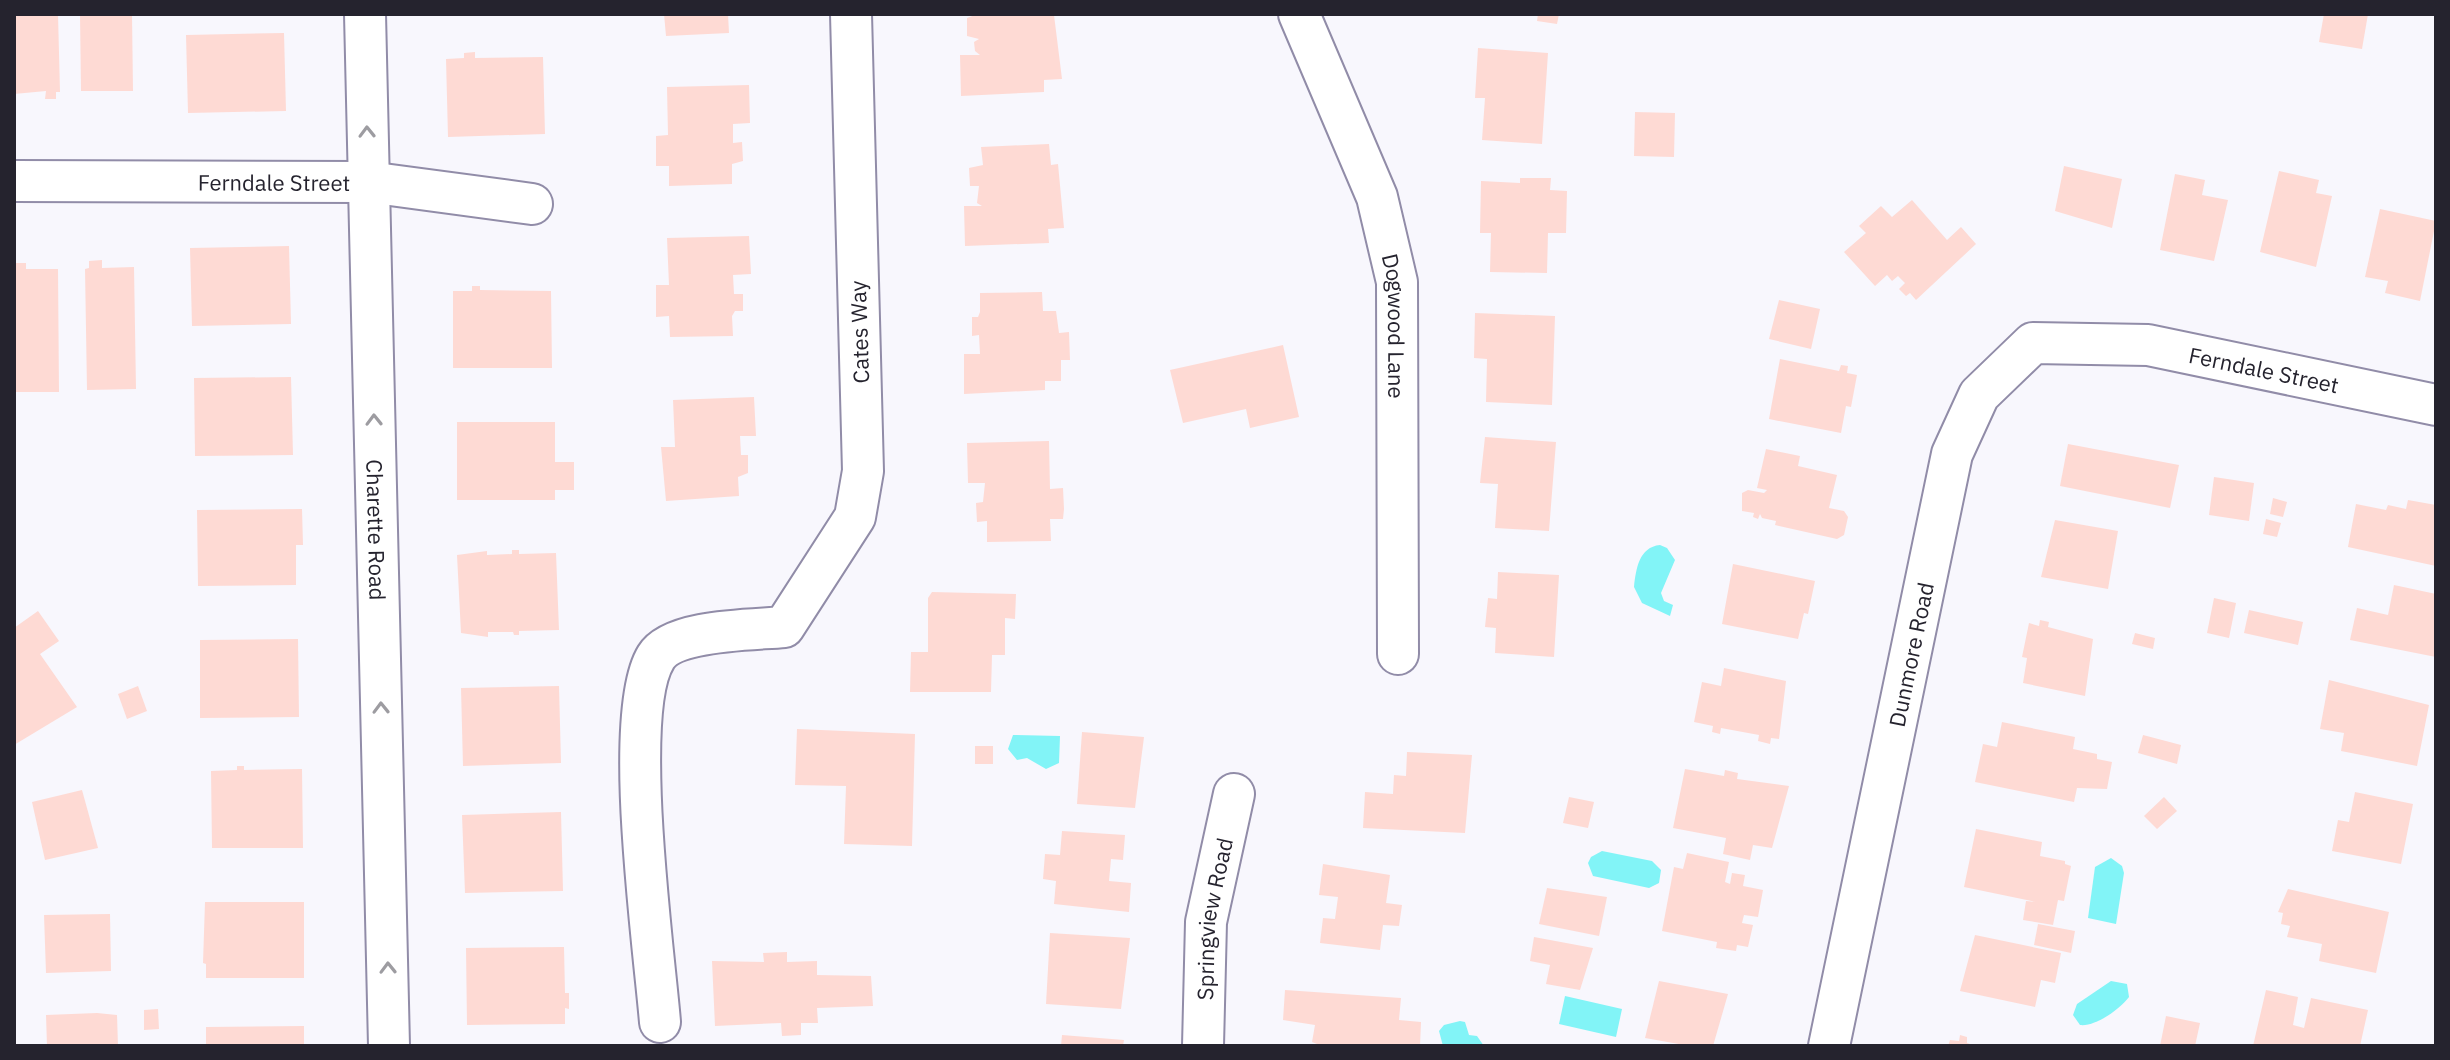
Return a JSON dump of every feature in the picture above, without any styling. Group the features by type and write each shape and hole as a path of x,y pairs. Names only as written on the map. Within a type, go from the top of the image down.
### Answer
{"street":[{"name":"Charette Road","path":"365,14 389,1046"},
{"name":"Cates Way","path":"660,1022 640,798 644,696 656,656 674,642 699,635 784,627 855,517 863,471 851,14"},
{"name":"Dogwood Lane","path":"1299,14 1377,197 1397,282 1398,654"},
{"name":"Ferndale Street","path":"14,181 368,182 532,204"},
{"name":"Dunmore Road","path":"1829,1046 1952,454 1979,395 2033,343 2089,344"},
{"name":"Ferndale Street","path":"2089,344 2148,345 2436,405"},
{"name":"Springview Road","path":"1203,1046 1206,922 1234,794"}],"water":[{"path":"1660,545 1667,548 1675,560 1661,593 1664,601 1673,605 1670,616 1642,603 1634,587 1643,554"},
{"path":"1013,735 1060,736 1059,763 1046,769 1027,758 1017,760 1008,749"},
{"path":"1602,851 1652,861 1661,870 1659,883 1649,888 1593,876 1588,863 1591,857"},
{"path":"2111,858 2122,866 2124,873 2116,924 2088,918 2095,867"},
{"path":"2111,981 2127,984 2129,997 2107,1016 2080,1025 2073,1015 2077,1004"},
{"path":"1565,996 1622,1009 1616,1037 1559,1024"},
{"path":"1465,1022 1469,1035 1477,1036 1484,1046 1443,1046 1439,1031 1444,1025"}],"building":[{"path":"14,14 58,14 60,92 56,92 56,99 45,99 46,91 14,94"},
{"path":"80,14 132,14 133,91 81,91"},
{"path":"664,14 728,14 729,33 666,36"},
{"path":"978,14 1054,15 1062,79 1044,80 1044,92 961,96 960,55 980,55 975,51 974,42 979,39 967,36 967,18"},
{"path":"1538,14 1559,14 1557,24 1537,21"},
{"path":"2324,14 2368,14 2362,49 2319,42"},
{"path":"284,33 286,111 188,113 186,35"},
{"path":"1478,48 1548,53 1542,144 1482,140 1485,98 1475,98"},
{"path":"475,52 475,58 543,57 545,134 448,137 446,59 464,58 464,53"},
{"path":"749,85 750,123 733,124 733,143 742,142 743,161 732,164 732,184 669,186 669,166 656,166 656,136 668,135 667,87"},
{"path":"1635,112 1675,113 1674,157 1634,156"},
{"path":"1049,144 1051,165 1058,164 1064,228 1048,229 1049,243 965,246 964,206 982,206 977,203 979,186 970,186 969,168 983,165 981,147"},
{"path":"2064,166 2122,179 2112,228 2055,211"},
{"path":"2279,171 2319,180 2316,193 2332,196 2316,267 2260,252"},
{"path":"2175,174 2205,180 2202,195 2228,200 2214,261 2160,250"},
{"path":"1520,178 1551,178 1550,190 1567,191 1566,233 1548,233 1547,273 1490,272 1491,233 1480,233 1481,181 1520,183"},
{"path":"1912,200 1947,240 1961,227 1976,244 1916,300 1910,293 1906,296 1899,289 1905,283 1898,276 1892,281 1887,275 1875,286 1844,252 1866,233 1859,226 1881,206 1892,217"},
{"path":"2380,209 2436,221 2420,301 2385,293 2388,281 2365,277"},
{"path":"749,236 751,274 733,275 734,294 743,294 743,311 735,311 732,316 733,336 670,337 669,316 656,317 656,285 669,285 667,238"},
{"path":"289,246 291,324 192,326 190,248"},
{"path":"102,260 102,268 134,267 136,389 87,390 85,269 89,268 89,261"},
{"path":"14,263 26,263 26,269 58,269 59,392 14,392"},
{"path":"472,286 480,286 480,290 551,291 552,368 453,368 453,291 472,291"},
{"path":"1042,292 1043,311 1056,311 1059,333 1069,332 1070,360 1061,360 1061,381 1045,381 1045,390 964,394 964,354 980,354 979,335 972,336 972,317 978,317 980,312 980,293"},
{"path":"1779,300 1820,309 1811,349 1769,339"},
{"path":"1475,313 1555,316 1552,405 1486,402 1487,359 1474,358"},
{"path":"1283,345 1299,417 1250,428 1246,409 1183,423 1170,370"},
{"path":"1780,359 1839,371 1841,365 1848,366 1847,373 1857,375 1851,407 1846,406 1841,433 1769,419"},
{"path":"291,377 293,455 195,456 194,378"},
{"path":"754,397 756,436 740,436 741,455 748,455 748,473 738,477 739,496 666,501 661,447 675,447 673,400"},
{"path":"457,422 555,422 555,462 574,462 574,490 555,490 555,500 457,500"},
{"path":"1485,437 1556,442 1549,531 1495,528 1498,484 1480,483"},
{"path":"1049,441 1050,489 1063,488 1064,509 1063,519 1050,519 1051,541 987,542 987,521 977,522 976,503 983,502 985,483 968,483 967,443"},
{"path":"2068,444 2179,465 2170,508 2060,486"},
{"path":"1766,449 1800,456 1798,466 1837,475 1829,508 1844,511 1848,517 1844,535 1837,539 1775,525 1776,521 1762,518 1760,514 1758,519 1753,517 1754,513 1742,511 1742,493 1748,490 1764,493 1767,490 1757,488"},
{"path":"2214,477 2254,483 2249,521 2209,515"},
{"path":"2273,498 2287,502 2283,517 2270,514"},
{"path":"2408,500 2436,505 2436,566 2348,547 2356,504 2386,510 2388,505 2406,509"},
{"path":"302,509 303,545 296,545 296,585 198,586 197,510"},
{"path":"2266,519 2281,523 2277,537 2263,534"},
{"path":"2055,520 2118,531 2108,589 2041,577"},
{"path":"512,550 519,550 519,554 556,553 559,630 519,631 519,635 513,632 488,632 488,637 461,633 457,555 487,551 487,555 512,554"},
{"path":"1733,564 1815,581 1808,614 1804,613 1798,639 1722,624"},
{"path":"1498,572 1559,575 1554,657 1495,653 1496,628 1485,627 1488,598 1497,599"},
{"path":"2394,585 2436,594 2436,657 2350,640 2357,608 2388,615"},
{"path":"932,592 1016,594 1015,619 1005,618 1005,655 992,655 991,692 910,692 911,652 928,652 928,598"},
{"path":"2214,598 2236,603 2229,638 2207,633"},
{"path":"2249,610 2303,622 2298,645 2244,633"},
{"path":"38,611 59,641 40,654 77,707 14,745 14,628"},
{"path":"2040,620 2049,622 2048,627 2093,639 2085,696 2023,683 2027,658 2022,657 2029,623 2039,626"},
{"path":"2135,633 2155,638 2153,649 2132,644"},
{"path":"298,639 299,717 200,718 200,640"},
{"path":"1724,668 1786,681 1779,739 1771,738 1770,744 1758,741 1759,735 1721,728 1720,734 1712,732 1713,726 1694,722 1702,682 1721,686"},
{"path":"2329,680 2429,705 2417,766 2341,751 2344,733 2320,729"},
{"path":"138,686 147,711 127,719 118,694"},
{"path":"559,686 561,763 463,766 461,688"},
{"path":"2002,722 2075,737 2073,749 2097,754 2097,759 2112,762 2107,789 2077,788 2074,802 1975,782 1983,744 1997,747"},
{"path":"797,729 915,734 912,846 844,844 846,786 795,785"},
{"path":"1082,732 1144,737 1135,808 1077,804"},
{"path":"2143,735 2181,745 2177,764 2138,753"},
{"path":"975,746 993,746 993,764 975,764"},
{"path":"1407,752 1472,755 1465,833 1363,828 1365,792 1393,794 1394,775 1406,776"},
{"path":"237,766 244,766 244,770 302,769 303,848 212,848 211,771 237,770"},
{"path":"1685,769 1724,776 1725,770 1738,773 1737,779 1789,786 1772,848 1753,845 1750,860 1723,854 1726,838 1673,828"},
{"path":"82,790 98,848 45,860 32,802"},
{"path":"2355,792 2413,804 2401,864 2332,851 2338,820 2349,822"},
{"path":"1569,797 1594,802 1588,828 1563,823"},
{"path":"2164,797 2177,811 2157,829 2144,816"},
{"path":"561,812 563,891 465,893 462,815"},
{"path":"1976,829 2042,842 2040,856 2065,861 2071,866 2064,901 2058,900 2053,925 2023,920 2026,901 2036,902 1964,887"},
{"path":"1062,831 1125,835 1123,860 1111,859 1109,881 1131,883 1129,912 1054,904 1056,881 1043,879 1045,854 1060,855"},
{"path":"1687,853 1729,862 1725,882 1730,884 1732,873 1745,875 1743,886 1763,890 1758,917 1744,915 1742,923 1753,925 1748,947 1737,945 1736,951 1716,948 1717,942 1662,931 1674,867 1683,869"},
{"path":"1323,864 1390,875 1386,903 1402,905 1399,926 1383,925 1380,950 1320,943 1323,918 1335,919 1338,897 1319,895"},
{"path":"1547,888 1607,897 1599,936 1539,924"},
{"path":"2288,889 2389,912 2376,973 2319,961 2322,944 2287,937 2290,926 2281,924 2283,913 2278,912"},
{"path":"205,902 304,902 304,978 206,978 206,964 203,963"},
{"path":"110,914 111,971 46,973 44,915"},
{"path":"2038,924 2075,931 2071,953 2034,945"},
{"path":"1050,933 1130,938 1121,1009 1046,1004"},
{"path":"1975,935 2061,953 2055,983 2041,980 2035,1007 1960,991"},
{"path":"1534,937 1593,948 1580,990 1546,984 1550,965 1530,961"},
{"path":"564,947 565,993 569,993 565,1024 467,1025 466,948"},
{"path":"787,952 787,962 817,961 817,975 871,976 873,1006 817,1008 818,1023 801,1023 801,1035 782,1036 781,1023 715,1026 712,961 764,962 763,953"},
{"path":"1659,981 1728,994 1713,1046 1690,1046 1645,1038"},
{"path":"1285,990 1401,998 1399,1020 1421,1022 1420,1046 1322,1046 1312,1042 1315,1025 1283,1020"},
{"path":"2266,990 2298,997 2293,1025 2304,1028 2311,998 2368,1010 2360,1046 2253,1046"},
{"path":"158,1009 159,1029 144,1030 144,1010"},
{"path":"46,1015 117,1015 118,1046 47,1046"},
{"path":"2166,1016 2200,1023 2195,1046 2160,1046"},
{"path":"304,1026 304,1046 206,1046 206,1027"},
{"path":"1062,1035 1124,1040 1123,1046 1061,1046"},
{"path":"1960,1035 1967,1037 1967,1043 1976,1046 1948,1046 1950,1040 1959,1041"}]}
